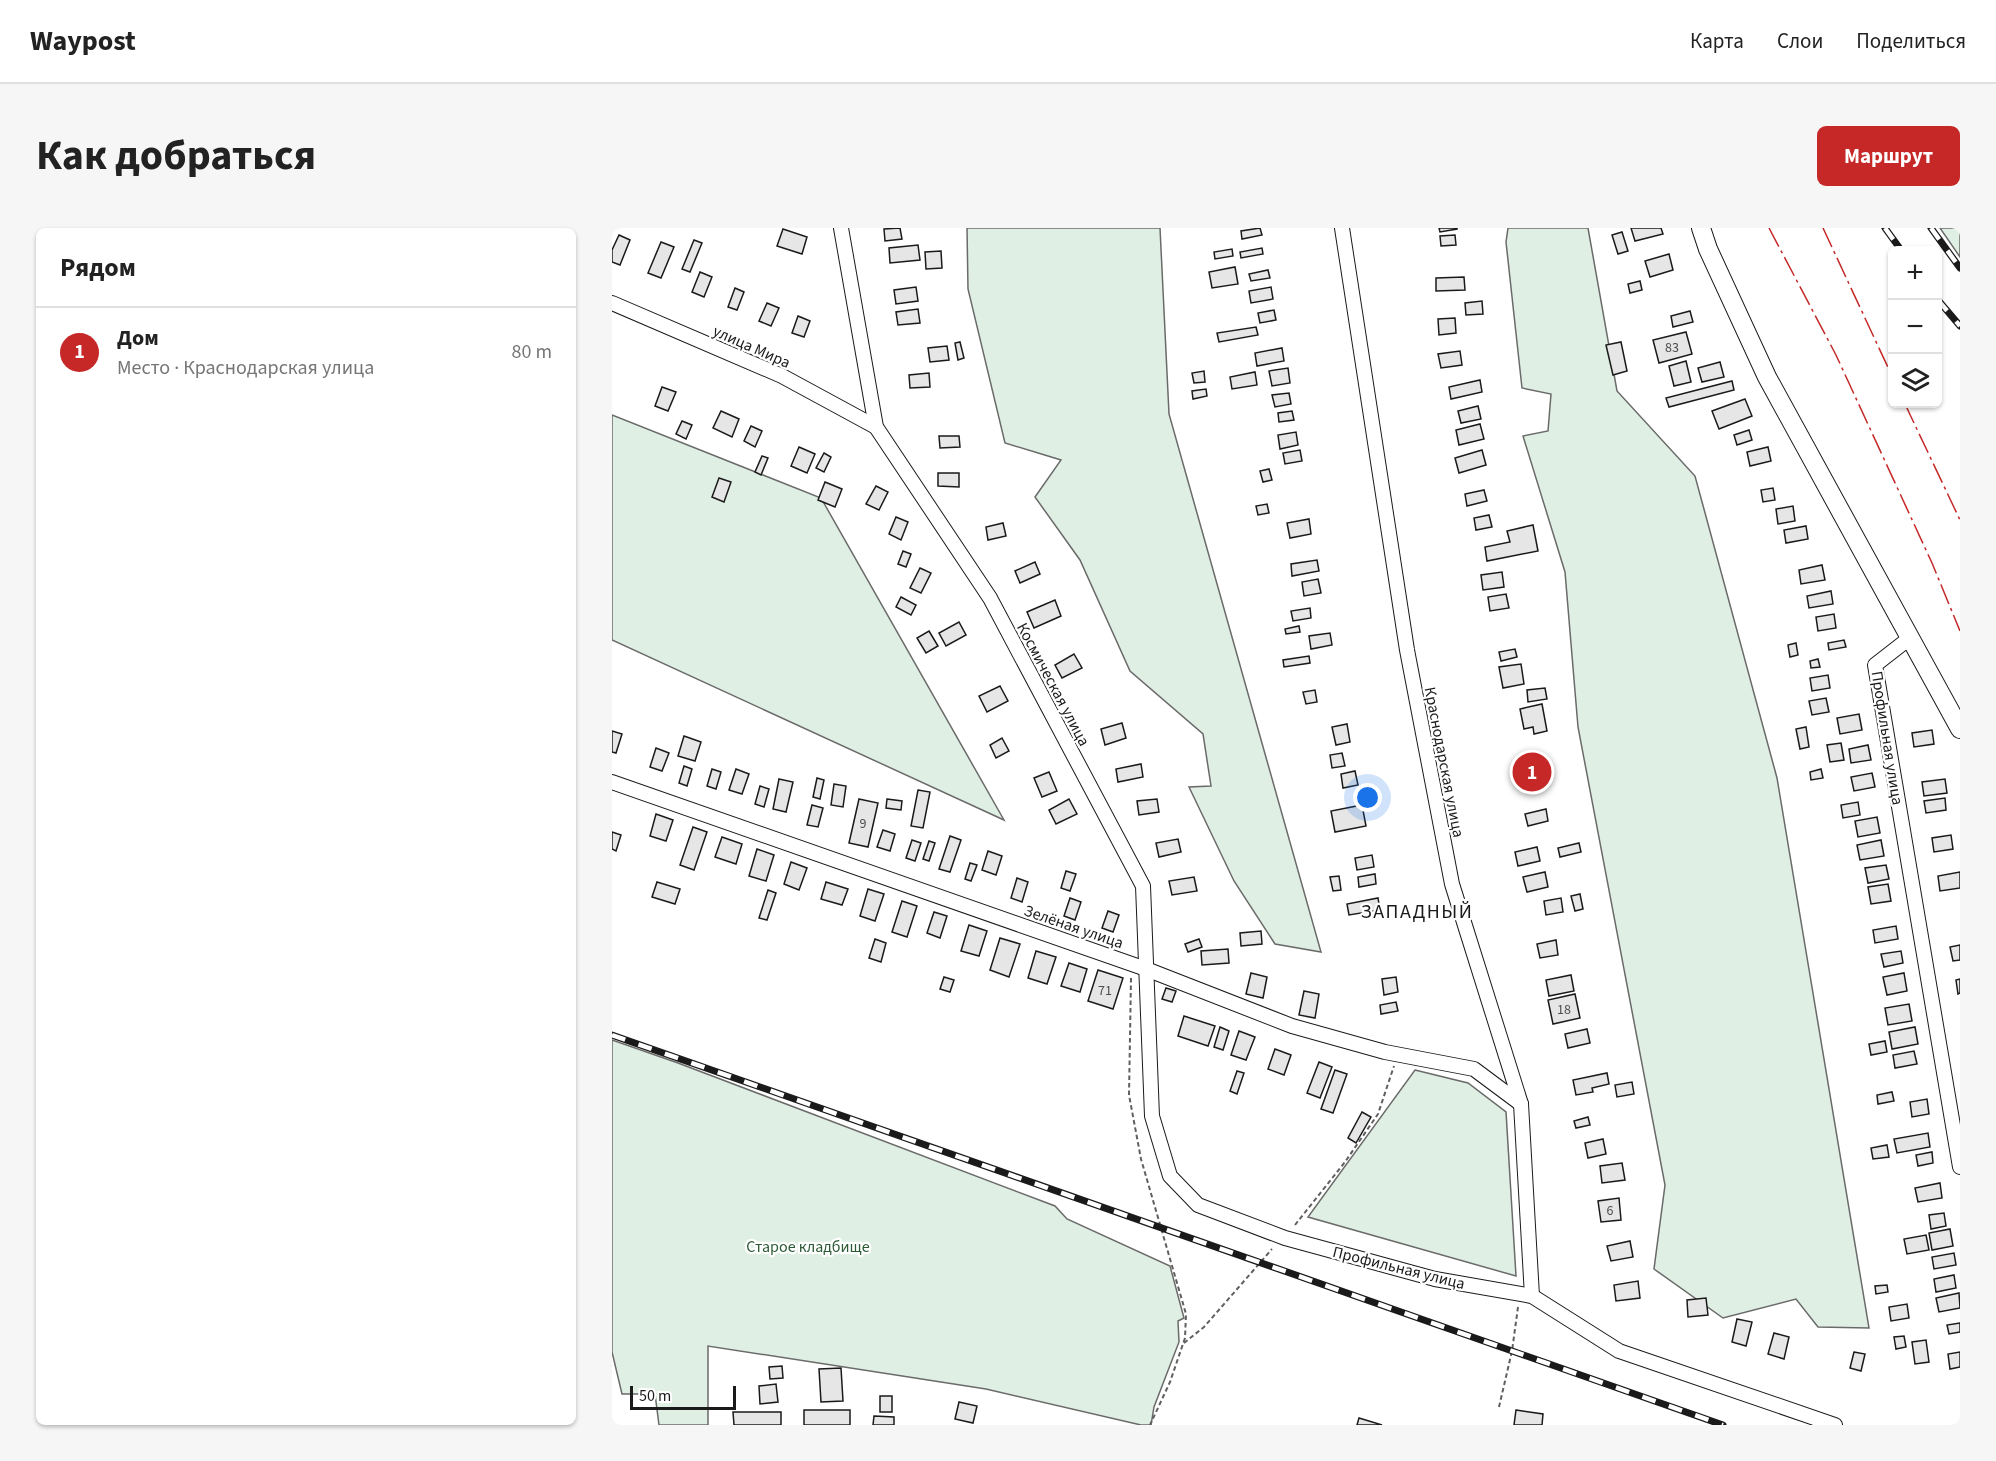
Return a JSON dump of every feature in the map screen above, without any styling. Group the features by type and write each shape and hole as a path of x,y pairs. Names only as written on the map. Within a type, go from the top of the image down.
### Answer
{"main road":[{"path":"1701,228 1708,249 1767,377 1960,729"}],"street":[{"name":"Космическая улица","path":"841,228 876,427 990,598 1143,886 1152,1116 1170,1176"},
{"name":"Краснодарская улица","path":"1342,228 1407,650 1452,884 1521,1104 1526,1294"},
{"name":"улица Мира","path":"612,303 782,376 876,427"},
{"name":"Профильная улица","path":"1911,636 1875,665 1960,1167"},
{"name":"Зелёная улица","path":"612,782 1131,963 1292,1026 1398,1054 1474,1069 1521,1104"},
{"name":"Профильная улица","path":"1170,1176 1198,1205 1285,1238 1435,1280 1526,1294 1619,1351 1834,1425"}],"path":[{"path":"1131,963 1129,1095 1141,1159 1186,1314 1185,1338 1170,1382 1149,1425"},
{"path":"1182,1345 1203,1327 1285,1238 1346,1162 1378,1114 1398,1054"},
{"path":"1498,1407 1526,1294"}],"green space":[{"path":"967,228 1160,228 1169,414 1321,952 1275,944 1234,881 1189,787 1211,786 1203,734 1130,671 1080,560 1035,497 1061,460 1005,443 968,289"},
{"path":"1508,228 1588,228 1617,391 1695,476 1777,778 1869,1328 1818,1327 1796,1299 1723,1318 1654,1269 1665,1185 1578,727 1565,572 1523,436 1548,431 1551,394 1522,388 1506,242"},
{"path":"1940,228 1960,228 1960,257"},
{"path":"612,415 821,498 1004,820 612,640"},
{"name":"Старое кладбище","path":"612,1040 1055,1206 1067,1219 1170,1266 1184,1318 1178,1321 1179,1342 1154,1407 1151,1425 1141,1425 986,1389 708,1346 708,1425 659,1425 655,1394 622,1394 612,1352"},
{"path":"1415,1070 1468,1083 1506,1112 1516,1276 1308,1217"}],"building":[{"path":"900,228 902,239 885,241 884,229"},
{"path":"1260,228 1262,235 1242,239 1241,231"},
{"path":"1439,228 1457,228 1457,229 1440,232"},
{"path":"1631,228 1661,228 1663,234 1635,241"},
{"path":"783,229 807,237 802,254 777,246"},
{"path":"1622,232 1628,251 1618,254 1612,235"},
{"path":"619,235 630,240 620,265 612,262 612,250"},
{"path":"1455,235 1456,245 1441,246 1440,236"},
{"path":"694,240 702,243 690,272 682,269"},
{"path":"661,242 674,247 661,278 648,273"},
{"path":"918,245 920,260 890,263 889,248"},
{"path":"1262,248 1263,254 1241,258 1240,252"},
{"path":"1232,249 1233,256 1215,259 1214,252"},
{"path":"941,251 942,268 926,269 925,252"},
{"path":"1669,254 1673,270 1650,277 1645,261"},
{"path":"1235,267 1238,284 1212,288 1209,272"},
{"path":"1268,270 1270,278 1251,281 1249,274"},
{"path":"700,272 712,277 704,297 692,292"},
{"path":"1464,277 1465,290 1436,291 1436,278"},
{"path":"1640,281 1642,290 1630,293 1628,284"},
{"path":"916,287 918,301 896,304 894,290"},
{"path":"1271,287 1273,299 1251,303 1249,291"},
{"path":"735,288 744,292 737,310 728,307"},
{"path":"1482,301 1483,314 1466,315 1465,303"},
{"path":"767,303 779,308 771,326 759,321"},
{"path":"918,309 920,323 898,325 896,312"},
{"path":"1274,310 1276,320 1260,323 1258,313"},
{"path":"1690,311 1693,322 1673,327 1671,316"},
{"path":"798,316 810,321 804,337 792,333"},
{"path":"1455,318 1456,333 1439,335 1438,319"},
{"path":"1256,327 1258,335 1219,342 1217,333"},
{"path":"1686,332 1692,354 1659,363 1653,340"},
{"path":"960,342 964,358 958,360 955,343"},
{"path":"1621,342 1627,371 1613,375 1606,345"},
{"path":"947,346 949,360 930,362 928,348"},
{"path":"1282,348 1284,361 1257,366 1255,353"},
{"path":"1460,351 1462,365 1441,368 1438,354"},
{"path":"1686,361 1691,382 1674,386 1669,366"},
{"path":"1720,362 1724,377 1702,382 1698,368"},
{"path":"1288,368 1290,383 1272,386 1269,371"},
{"path":"1204,371 1205,382 1194,383 1192,373"},
{"path":"1255,372 1257,385 1232,389 1230,377"},
{"path":"929,373 930,387 910,388 909,375"},
{"path":"1480,380 1482,392 1451,399 1449,387"},
{"path":"1732,381 1734,390 1669,407 1666,398"},
{"path":"662,387 676,392 668,411 655,406"},
{"path":"1206,389 1207,396 1193,399 1192,391"},
{"path":"1289,393 1291,404 1275,407 1272,395"},
{"path":"1745,399 1752,416 1719,429 1712,411"},
{"path":"1478,406 1481,419 1461,423 1458,411"},
{"path":"721,411 739,419 732,437 713,428"},
{"path":"1292,411 1294,420 1279,422 1278,413"},
{"path":"682,421 692,425 686,439 676,434"},
{"path":"1480,424 1484,439 1459,445 1456,430"},
{"path":"751,426 762,431 755,447 744,441"},
{"path":"1749,430 1752,440 1737,445 1734,435"},
{"path":"1296,432 1298,445 1280,449 1278,435"},
{"path":"939,436 959,436 960,447 940,448"},
{"path":"799,447 815,454 807,473 791,466"},
{"path":"1768,447 1771,461 1750,466 1747,452"},
{"path":"1300,450 1302,461 1285,464 1283,453"},
{"path":"1482,450 1486,465 1459,473 1455,458"},
{"path":"824,453 831,457 824,472 816,468"},
{"path":"762,456 768,458 761,475 755,472"},
{"path":"1269,469 1272,480 1263,482 1260,471"},
{"path":"938,473 959,473 959,487 938,486"},
{"path":"719,478 731,482 724,502 712,497"},
{"path":"825,482 842,489 835,507 818,500"},
{"path":"876,486 888,492 879,510 866,504"},
{"path":"1773,488 1775,500 1763,502 1761,490"},
{"path":"1484,490 1487,501 1467,506 1465,494"},
{"path":"1267,504 1269,513 1258,515 1256,506"},
{"path":"1793,506 1795,521 1778,524 1776,509"},
{"path":"1489,515 1492,527 1476,530 1474,518"},
{"path":"896,517 908,522 901,540 889,534"},
{"path":"1309,519 1311,534 1290,538 1287,523"},
{"path":"1003,523 1006,536 988,540 986,527"},
{"path":"1533,525 1538,551 1487,561 1485,547 1510,542 1507,531"},
{"path":"1806,526 1808,539 1786,543 1784,530"},
{"path":"903,551 911,554 906,567 898,564"},
{"path":"1317,560 1319,571 1292,576 1291,564"},
{"path":"1035,562 1040,574 1020,583 1015,571"},
{"path":"1822,565 1825,580 1801,584 1799,570"},
{"path":"920,568 931,573 921,593 910,588"},
{"path":"1502,572 1504,587 1483,590 1481,575"},
{"path":"1318,579 1321,593 1304,596 1302,582"},
{"path":"1831,591 1833,604 1809,608 1807,596"},
{"path":"1506,594 1509,608 1490,611 1488,597"},
{"path":"901,597 916,605 911,615 896,607"},
{"path":"1055,600 1061,616 1034,628 1027,612"},
{"path":"1310,608 1311,618 1293,621 1291,611"},
{"path":"1834,614 1836,628 1818,631 1816,617"},
{"path":"959,622 966,635 946,646 939,633"},
{"path":"1299,626 1300,632 1286,634 1285,629"},
{"path":"929,631 938,646 926,653 917,638"},
{"path":"1330,633 1332,645 1311,649 1309,636"},
{"path":"1844,640 1846,647 1829,650 1828,643"},
{"path":"1796,643 1798,655 1790,657 1788,645"},
{"path":"1515,649 1517,657 1501,661 1499,652"},
{"path":"1074,654 1082,668 1062,678 1055,665"},
{"path":"1309,656 1310,663 1284,667 1283,660"},
{"path":"1818,659 1820,667 1811,668 1810,661"},
{"path":"1521,664 1524,684 1503,688 1499,667"},
{"path":"1828,675 1830,688 1812,691 1810,678"},
{"path":"1000,686 1008,701 987,712 979,696"},
{"path":"1545,688 1547,699 1528,702 1527,690"},
{"path":"1315,690 1317,702 1306,704 1303,692"},
{"path":"1826,698 1829,712 1812,715 1809,701"},
{"path":"1542,704 1547,731 1534,734 1533,727 1524,729 1520,709"},
{"path":"1859,714 1862,730 1840,734 1837,718"},
{"path":"1122,723 1126,738 1105,745 1101,729"},
{"path":"1347,724 1350,742 1336,745 1332,727"},
{"path":"1806,727 1809,747 1800,749 1796,729"},
{"path":"1932,730 1934,744 1914,747 1912,733"},
{"path":"612,731 622,734 616,753 612,752"},
{"path":"684,736 701,742 695,761 678,756"},
{"path":"1002,738 1009,751 996,758 990,745"},
{"path":"1841,743 1844,760 1830,762 1827,745"},
{"path":"1868,745 1871,760 1851,763 1849,749"},
{"path":"656,748 669,753 662,771 650,767"},
{"path":"1342,753 1345,766 1332,768 1330,755"},
{"path":"1141,764 1143,777 1118,782 1116,769"},
{"path":"684,766 692,769 687,786 679,783"},
{"path":"712,769 721,772 716,789 707,786"},
{"path":"736,769 749,774 742,794 729,790"},
{"path":"1821,769 1823,778 1811,780 1810,772"},
{"path":"1355,771 1358,785 1343,788 1341,774"},
{"path":"1049,772 1057,791 1042,797 1034,778"},
{"path":"1872,773 1875,787 1854,791 1851,777"},
{"path":"817,778 824,780 820,799 813,797"},
{"path":"779,779 793,782 786,812 773,809"},
{"path":"1945,779 1947,793 1924,796 1922,782"},
{"path":"834,784 846,786 843,807 831,805"},
{"path":"760,786 769,789 764,807 755,804"},
{"path":"918,790 930,792 923,828 911,826"},
{"path":"1945,798 1946,810 1926,813 1924,801"},
{"path":"859,799 878,803 868,847 849,843"},
{"path":"887,799 902,801 901,810 886,808"},
{"path":"1069,799 1077,814 1056,824 1049,810"},
{"path":"1157,799 1159,812 1139,815 1137,801"},
{"path":"1858,802 1860,815 1843,818 1841,805"},
{"path":"812,805 823,808 818,827 807,825"},
{"path":"1362,805 1366,826 1335,832 1331,811"},
{"path":"1546,809 1548,821 1528,826 1525,814"},
{"path":"656,814 673,820 666,841 650,836"},
{"path":"1877,817 1880,833 1858,837 1855,821"},
{"path":"693,827 707,832 694,870 680,865"},
{"path":"883,830 895,834 890,851 877,847"},
{"path":"612,832 621,835 616,851 612,849"},
{"path":"1951,835 1953,849 1934,852 1932,838"},
{"path":"950,836 961,840 950,872 939,869"},
{"path":"722,837 742,844 736,864 715,857"},
{"path":"1178,839 1181,852 1159,857 1156,843"},
{"path":"912,840 921,843 915,861 906,858"},
{"path":"1881,840 1884,856 1860,860 1857,845"},
{"path":"929,841 935,843 929,861 923,859"},
{"path":"1579,843 1581,852 1560,857 1558,848"},
{"path":"1537,847 1540,861 1518,866 1515,852"},
{"path":"757,849 774,855 766,881 749,876"},
{"path":"988,851 1002,856 996,875 982,870"},
{"path":"1372,855 1374,867 1357,870 1355,858"},
{"path":"791,862 807,868 799,890 784,884"},
{"path":"970,863 977,865 971,881 965,879"},
{"path":"1886,865 1889,879 1868,883 1865,868"},
{"path":"1066,871 1076,874 1070,891 1061,888"},
{"path":"1545,872 1548,887 1527,892 1523,877"},
{"path":"1960,872 1960,888 1940,891 1938,876"},
{"path":"1375,874 1376,884 1359,887 1358,877"},
{"path":"1339,876 1341,890 1333,891 1330,877"},
{"path":"1194,877 1197,891 1172,895 1169,881"},
{"path":"1017,878 1028,882 1022,902 1011,898"},
{"path":"657,882 680,889 675,904 652,897"},
{"path":"826,882 848,889 842,905 821,899"},
{"path":"1888,884 1891,901 1871,904 1868,887"},
{"path":"868,889 884,894 875,921 860,916"},
{"path":"768,890 776,893 767,920 759,918"},
{"path":"1580,894 1583,909 1575,911 1571,896"},
{"path":"1070,898 1081,902 1075,920 1064,916"},
{"path":"1378,898 1380,910 1349,915 1347,904"},
{"path":"1561,898 1563,912 1546,915 1544,901"},
{"path":"902,901 917,906 907,937 892,932"},
{"path":"1108,911 1119,915 1113,932 1102,928"},
{"path":"934,912 947,916 940,938 927,933"},
{"path":"969,925 987,931 979,956 961,951"},
{"path":"1896,926 1898,939 1875,943 1873,930"},
{"path":"1261,931 1262,944 1241,946 1240,933"},
{"path":"1000,938 1020,944 1009,977 990,970"},
{"path":"875,939 886,943 881,962 869,958"},
{"path":"1199,939 1202,947 1188,952 1185,944"},
{"path":"1556,940 1558,955 1540,958 1537,944"},
{"path":"1960,945 1960,960 1953,961 1950,947"},
{"path":"1228,949 1229,963 1202,965 1201,951"},
{"path":"1036,951 1056,957 1047,984 1028,978"},
{"path":"1901,951 1903,963 1884,967 1881,954"},
{"path":"1069,963 1087,969 1080,992 1061,986"},
{"path":"1098,970 1123,978 1113,1009 1088,1001"},
{"path":"1251,973 1267,977 1263,998 1246,994"},
{"path":"1904,973 1907,991 1887,995 1883,977"},
{"path":"1571,975 1574,991 1549,996 1546,980"},
{"path":"944,977 954,980 950,992 940,989"},
{"path":"1396,977 1398,992 1384,995 1382,979"},
{"path":"1960,979 1960,993 1958,994 1956,980"},
{"path":"1166,988 1176,991 1172,1002 1162,999"},
{"path":"1304,991 1319,994 1315,1018 1299,1015"},
{"path":"1575,994 1580,1018 1553,1024 1548,1000"},
{"path":"1396,1002 1398,1011 1381,1014 1380,1005"},
{"path":"1909,1004 1912,1021 1888,1025 1885,1008"},
{"path":"1184,1016 1215,1026 1208,1046 1178,1036"},
{"path":"1220,1027 1229,1031 1223,1050 1214,1047"},
{"path":"1915,1027 1918,1044 1892,1049 1889,1032"},
{"path":"1587,1029 1590,1043 1568,1048 1565,1034"},
{"path":"1239,1031 1255,1037 1246,1060 1231,1055"},
{"path":"1885,1041 1887,1052 1871,1055 1869,1044"},
{"path":"1275,1049 1291,1055 1284,1075 1268,1069"},
{"path":"1914,1051 1917,1064 1895,1068 1893,1055"},
{"path":"1319,1062 1332,1067 1320,1098 1307,1093"},
{"path":"1335,1070 1347,1074 1333,1113 1321,1109"},
{"path":"1237,1071 1244,1073 1237,1094 1230,1091"},
{"path":"1607,1073 1609,1084 1592,1088 1593,1092 1576,1095 1573,1080"},
{"path":"1632,1082 1634,1094 1617,1097 1615,1085"},
{"path":"1892,1092 1894,1101 1878,1104 1877,1095"},
{"path":"1927,1099 1929,1114 1912,1117 1910,1102"},
{"path":"1362,1112 1371,1117 1356,1143 1348,1138"},
{"path":"1588,1117 1590,1125 1576,1128 1574,1121"},
{"path":"1928,1133 1930,1147 1897,1153 1894,1139"},
{"path":"1603,1139 1606,1154 1588,1158 1585,1143"},
{"path":"1887,1145 1889,1157 1873,1159 1871,1148"},
{"path":"1932,1152 1933,1163 1918,1166 1916,1155"},
{"path":"1622,1163 1625,1180 1602,1183 1600,1166"},
{"path":"1940,1183 1942,1198 1918,1202 1915,1188"},
{"path":"1619,1198 1621,1220 1601,1222 1598,1201"},
{"path":"1944,1213 1946,1226 1931,1229 1929,1215"},
{"path":"1950,1229 1953,1246 1932,1250 1929,1233"},
{"path":"1926,1235 1929,1250 1907,1254 1904,1239"},
{"path":"1630,1241 1633,1257 1611,1261 1607,1246"},
{"path":"1954,1253 1956,1265 1934,1269 1932,1257"},
{"path":"1954,1275 1956,1288 1936,1292 1934,1279"},
{"path":"1638,1281 1640,1298 1616,1301 1614,1285"},
{"path":"1887,1285 1888,1292 1876,1294 1875,1286"},
{"path":"1959,1293 1960,1308 1939,1312 1936,1298"},
{"path":"1706,1298 1708,1315 1688,1317 1687,1300"},
{"path":"1907,1304 1909,1318 1891,1321 1889,1307"},
{"path":"1737,1319 1752,1322 1746,1346 1732,1342"},
{"path":"1960,1323 1960,1332 1949,1334 1947,1325"},
{"path":"1774,1333 1789,1337 1784,1359 1768,1354"},
{"path":"1904,1336 1906,1347 1896,1349 1894,1337"},
{"path":"1926,1340 1929,1362 1915,1364 1912,1342"},
{"path":"1854,1352 1865,1354 1861,1371 1850,1368"},
{"path":"1960,1352 1960,1367 1950,1369 1948,1354"},
{"path":"782,1366 783,1378 770,1379 769,1367"},
{"path":"841,1368 843,1401 821,1402 819,1369"},
{"path":"776,1384 778,1402 760,1404 759,1386"},
{"path":"880,1396 892,1396 892,1412 880,1412"},
{"path":"959,1402 977,1406 973,1423 955,1419"},
{"path":"804,1410 850,1410 850,1425 804,1425"},
{"path":"1516,1410 1543,1414 1542,1425 1514,1425"},
{"path":"733,1412 781,1412 781,1425 734,1425"},
{"path":"874,1416 894,1417 894,1425 873,1425"},
{"path":"1359,1418 1382,1425 1357,1425"}],"railway":[{"path":"1885,228 1898,246"},
{"path":"1931,228 1960,268"},
{"path":"1942,305 1960,326"},
{"path":"612,1035 1723,1425"}],"power":[{"path":"1769,228 1836,355 1932,563 1960,631"},
{"path":"1823,228 1888,367"},
{"path":"1907,408 1960,520"}],"place":[{"name":"Дом","path":"1532,772"}],"district":[{"name":"ЗАПАДНЫЙ","path":"1417,911"}]}
